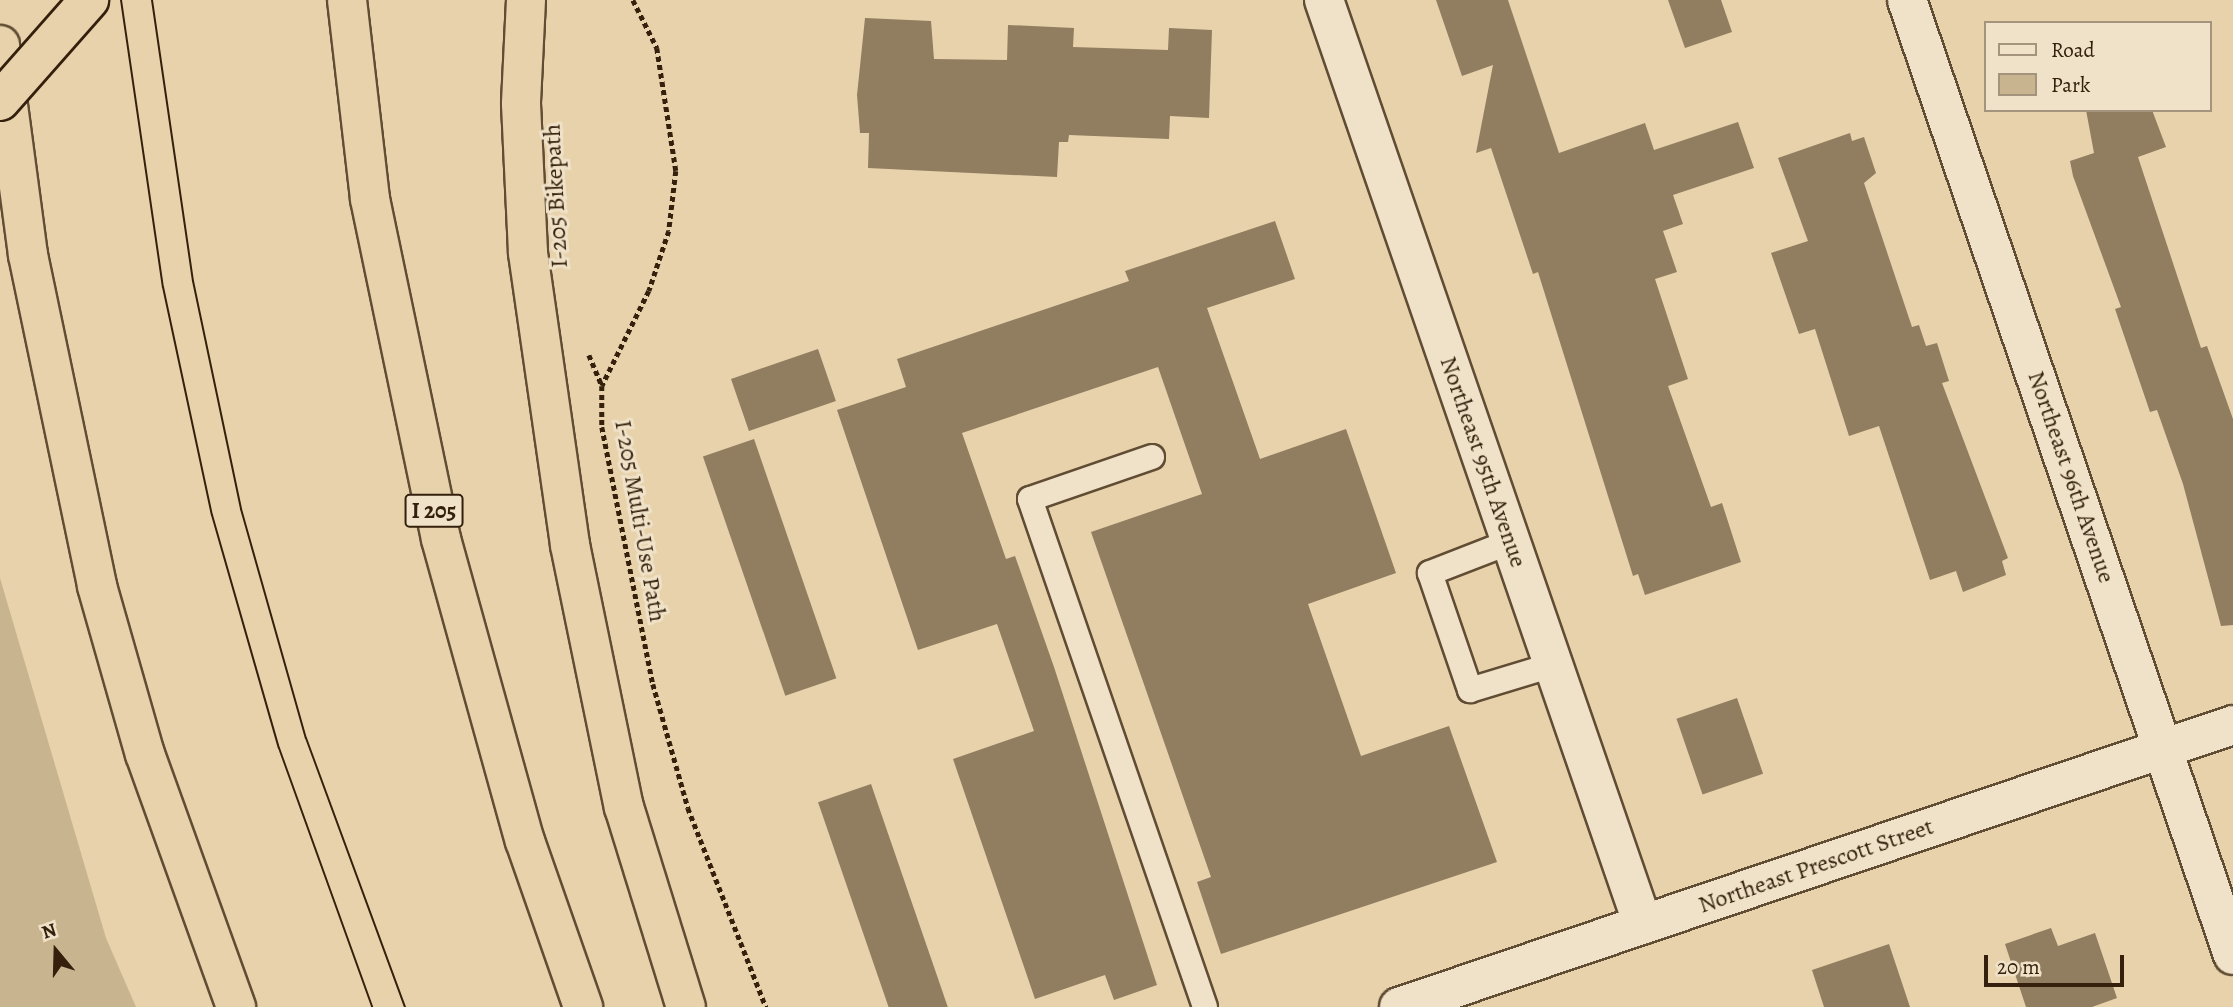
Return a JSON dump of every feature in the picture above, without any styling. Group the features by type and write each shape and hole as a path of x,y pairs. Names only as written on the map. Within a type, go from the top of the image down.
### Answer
{"main road":[{"path":"0,101 89,0"},
{"name":"I 205","path":"347,0 384,278 440,538 525,841 583,1007"},
{"path":"526,0 521,104 528,253 570,545 624,807 687,1007"},
{"path":"0,45 27,255 96,586 154,780 236,1007"}],"street":[{"name":"Northeast 95th Avenue","path":"1324,0 1643,925"},
{"name":"Northeast 96th Avenue","path":"1907,0 2233,955"},
{"name":"Northeast Prescott Street","path":"1399,1007 2233,725"}],"lane":[{"path":"1152,457 1030,499 1205,1007"},
{"path":"1510,541 1430,573 1470,691 1553,665"}],"path":[{"path":"602,386 649,291 669,231 676,171 657,48 633,0"},
{"path":"587,345 602,386"},
{"name":"I-205 Multi-Use Path","path":"602,386 610,476 653,684 719,898 766,1007"}],"green space":[{"path":"0,578 106,938 136,1007 0,1007"}],"building":[{"path":"1436,0 1508,0 1559,153 1645,123 1654,150 1738,122 1754,168 1673,195 1683,224 1663,231 1677,272 1655,279 1688,379 1668,386 1711,507 1722,503 1741,562 1645,595 1638,574 1633,576 1538,272 1533,274 1491,148 1476,153 1493,65 1462,76"},
{"path":"1668,0 1721,0 1732,32 1685,48"},
{"path":"865,18 931,21 934,59 1007,60 1008,25 1074,28 1073,47 1168,50 1169,28 1212,30 1209,118 1170,116 1169,139 1069,135 1068,142 1059,142 1057,177 868,168 869,133 860,133 857,95"},
{"path":"2086,112 2153,112 2166,147 2138,157 2201,348 2207,346 2233,419 2233,625 2221,626 2183,484 2157,410 2150,412 2115,309 2121,307 2073,176 2070,161 2094,153"},
{"path":"1850,133 1852,141 1864,137 1876,173 1864,183 1912,327 1919,325 1926,346 1937,343 1949,381 1942,383 2008,558 2002,561 2006,575 1963,592 1956,571 1930,580 1879,426 1849,436 1815,329 1799,334 1771,253 1808,241 1778,158"},
{"path":"1275,221 1295,279 1207,308 1260,459 1346,429 1396,573 1308,604 1361,756 1449,726 1497,862 1221,954 1197,882 1211,877 1091,532 1202,494 1158,367 962,433 1006,559 1015,556 1054,667 1157,985 1114,1000 1105,975 1035,999 953,759 1034,731 997,624 918,650 837,410 906,387 897,359 1129,281 1125,271"},
{"path":"818,349 836,401 749,431 731,379"},
{"path":"754,439 836,678 785,696 703,457"},
{"path":"1737,698 1763,774 1703,794 1676,719"},
{"path":"871,784 948,1007 889,1007 818,802"},
{"path":"2051,928 2058,946 2095,933 2117,998 2092,1007 2026,1007 2005,944"},
{"path":"1889,944 1910,1007 1824,1007 1812,970"}],"tram line":[{"path":"121,0 163,287 212,515 279,748 372,1007"},
{"path":"152,0 193,281 241,509 306,738 405,1007"}]}
